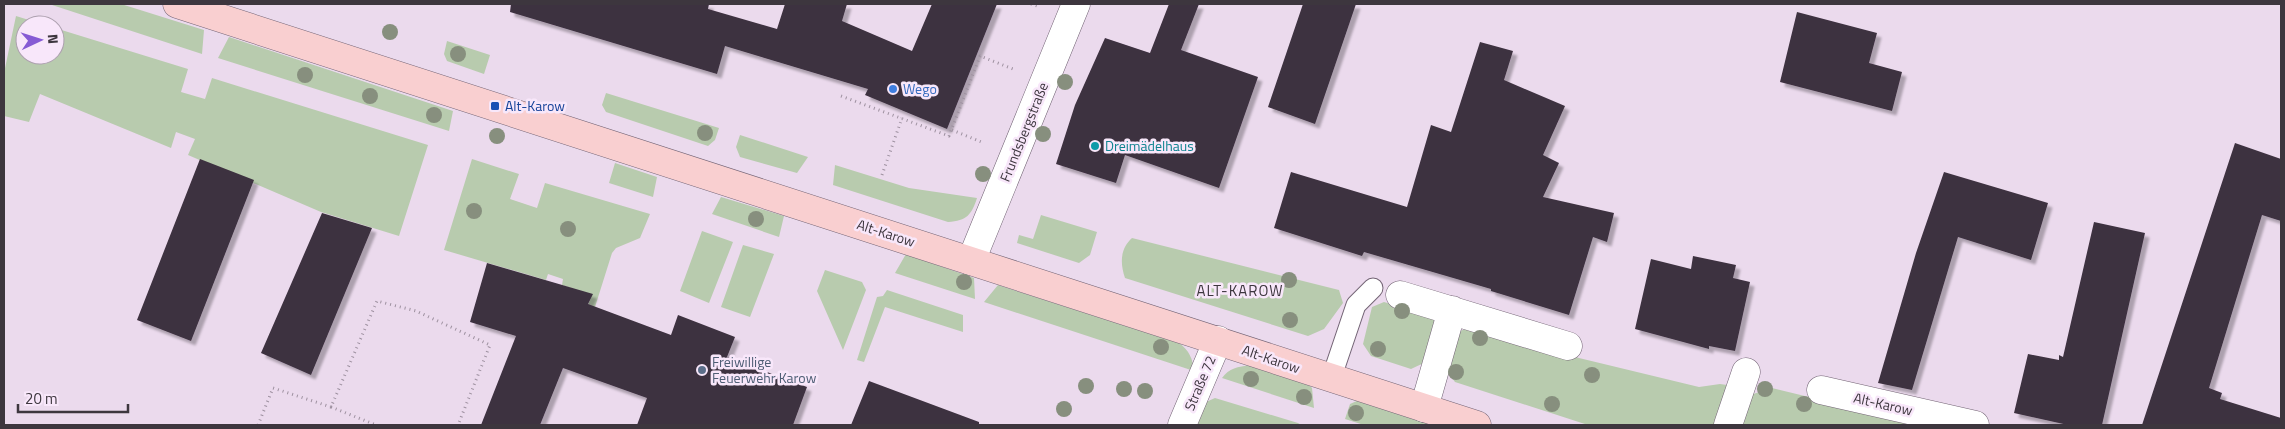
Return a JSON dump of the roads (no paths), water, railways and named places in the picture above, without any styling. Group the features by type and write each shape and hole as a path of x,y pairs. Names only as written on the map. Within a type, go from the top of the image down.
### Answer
{"main road":[{"name":"Alt-Karow","path":"177,4 971,260 1092,302 1218,340 1331,379 1477,425"}],"street":[{"name":"Frundsbergstraße","path":"971,260 1076,4"},
{"path":"1400,295 1568,346"},
{"path":"1424,408 1452,310"},
{"name":"Straße 72","path":"1182,425 1218,340"},
{"path":"1728,425 1746,372"},
{"name":"Alt-Karow","path":"1822,390 1943,422 1974,425"}],"lane":[{"path":"1331,379 1356,305 1373,288"}],"place":[{"name":"Wego","path":"893,89"},
{"name":"Alt-Karow","path":"495,106"},
{"name":"Dreimädelhaus","path":"1095,146"},
{"name":"Freiwillige Feuerwehr Karow","path":"702,370"}],"district":[{"name":"ALT-KAROW","path":"1240,291"}]}
